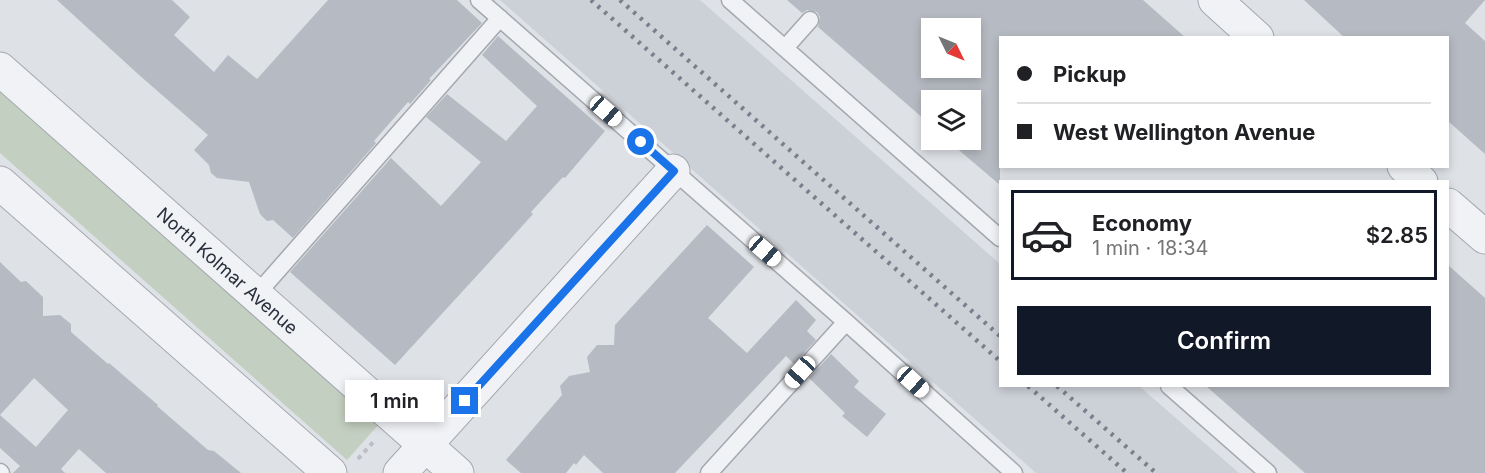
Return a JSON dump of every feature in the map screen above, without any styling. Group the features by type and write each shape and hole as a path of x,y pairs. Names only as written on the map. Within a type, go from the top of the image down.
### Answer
{"street":[{"path":"1215,0 1255,36"},
{"name":"North Kolmar Avenue","path":"0,69 457,473"},
{"path":"1406,168 1419,180"},
{"path":"400,473 674,171"},
{"path":"0,183 341,469"},
{"path":"1449,206 1485,237"}],"lane":[{"path":"479,0 846,322 1014,473"},
{"path":"730,0 999,237"},
{"path":"256,295 500,18"},
{"path":"784,48 810,20"},
{"path":"709,473 846,322"},
{"path":"1170,387 1268,473"}],"path":[{"path":"341,469 380,434"}],"shaded area":[{"path":"500,0 700,0 999,263 999,387 1140,387 1239,473 1036,473"}],"green space":[{"path":"0,86 380,423 347,460 0,153"}],"building":[{"path":"57,0 172,0 190,17 174,35 214,72 228,55 257,79 328,0 457,0 482,23 429,79 431,80 410,104 408,102 374,141 376,143 293,238 273,220 267,221 260,214 249,182 217,178 211,173 209,165 194,150 208,135"},
{"path":"787,0 1143,0 1184,36 999,36 999,184 959,150 981,150 981,90 921,90 921,116 818,27 820,17 817,12 807,10 802,13"},
{"path":"1304,0 1485,0 1465,23 1485,41 1485,154 1449,122 1449,36 1343,36"},
{"path":"498,36 605,131 565,178 563,177 531,212 533,214 395,365 290,272 391,158 441,206 481,162 426,117 447,94 506,141 537,106 482,55"},
{"path":"707,225 754,267 708,318 747,353 796,300 816,320 807,331 816,340 794,364 786,356 675,473 603,473 584,455 566,473 521,473 506,460 562,395 560,386 569,376 590,372 587,357 597,345 614,345 615,325"},
{"path":"0,262 21,282 26,281 43,297 43,316 60,315 71,324 71,332 208,450 214,451 241,473 106,473 79,449 61,469 65,473 13,473 20,466 0,448","holes":["34,378 68,410 36,447 0,415"]},
{"path":"1449,266 1485,298 1485,473 1305,473 1207,387 1449,387"},
{"path":"831,354 859,381 854,387 886,414 867,437 842,416 845,413 809,378"}],"railway":[{"path":"591,0 999,360"},
{"path":"620,0 999,335"},
{"path":"1029,387 1127,473"},
{"path":"1058,387 1156,473"}],"route":[{"path":"465,401 674,171 641,142"}]}
